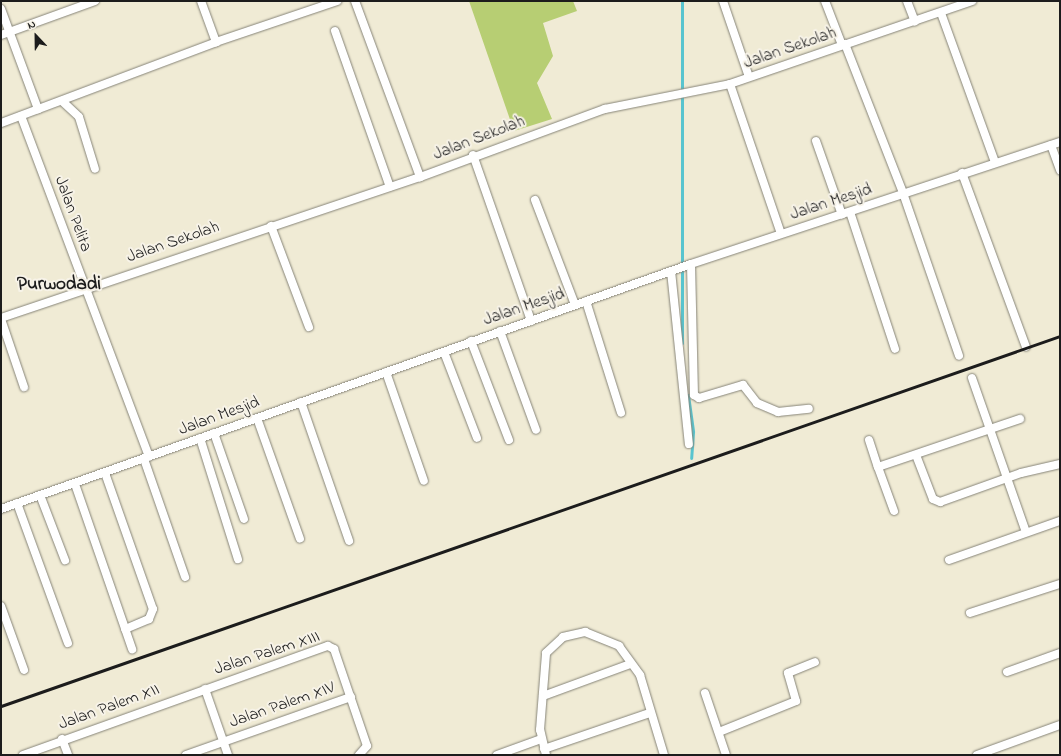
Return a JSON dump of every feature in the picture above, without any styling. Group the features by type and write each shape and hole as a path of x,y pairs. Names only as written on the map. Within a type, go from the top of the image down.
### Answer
{"street":[{"path":"1,34 95,1"},
{"path":"201,1 216,42"},
{"path":"1,123 216,42 337,1"},
{"path":"355,1 420,177"},
{"path":"723,1 749,77"},
{"path":"825,1 903,193 958,356"},
{"path":"907,1 915,22"},
{"name":"Jalan Sekolah","path":"1,318 85,288 420,177 473,155 616,105 661,96 690,93 730,84 915,22 972,1"},
{"path":"1,9 38,109"},
{"path":"941,13 995,162"},
{"path":"335,31 390,187"},
{"path":"730,84 781,234"},
{"path":"62,101 79,117 95,169"},
{"name":"Jalan Pelita","path":"21,116 146,458 185,577"},
{"path":"816,141 846,213 895,349"},
{"name":"Jalan Mesjid","path":"1,509 75,484 471,341 688,265 995,162 1060,142"},
{"path":"1051,145 1060,170"},
{"path":"473,155 531,321"},
{"path":"962,173 1026,347"},
{"path":"535,200 575,305"},
{"path":"271,226 309,327"},
{"path":"688,265 694,395 698,398 743,385 757,403 778,412 809,409"},
{"path":"673,271 689,444"},
{"path":"586,301 621,413"},
{"path":"1,318 24,387"},
{"path":"500,331 536,430"},
{"path":"471,341 509,440"},
{"path":"444,352 477,438"},
{"path":"386,372 424,481"},
{"path":"972,378 1026,532"},
{"path":"301,402 349,541"},
{"path":"257,418 300,539"},
{"path":"878,467 1020,419"},
{"path":"214,433 244,519"},
{"path":"200,438 238,559"},
{"path":"868,440 894,512"},
{"path":"916,455 936,502 1006,478 1060,464"},
{"path":"105,473 153,609 149,619 125,629"},
{"path":"75,484 132,649"},
{"path":"40,496 65,560"},
{"path":"17,503 68,643"},
{"path":"949,560 1060,521"},
{"path":"970,613 1060,584"},
{"path":"1,606 24,670"},
{"path":"650,713 545,752 541,739 546,653 556,641 570,634 585,632 607,639 619,646 643,682 650,713 664,755"},
{"name":"Jalan Palem XIII","path":"205,689 328,646 334,649 367,746 359,755"},
{"path":"1007,672 1060,653"},
{"path":"719,732 796,701 788,674 815,662"},
{"path":"543,696 630,664"},
{"path":"205,689 228,755"},
{"name":"Jalan Palem XII","path":"24,755 62,739 205,689"},
{"path":"705,693 726,755"},
{"name":"Jalan Palem XIV","path":"186,755 351,697"},
{"path":"977,755 992,753 1060,726"},
{"path":"62,739 68,755"},
{"path":"496,755 514,752 541,739"}],"green space":[{"path":"469,1 573,1 577,11 543,23 553,56 537,83 552,119 514,131"}],"waterway":[{"path":"682,1 682,343"},
{"path":"688,395 693,432 691,458"}],"railway":[{"path":"1,706 1060,336"}],"district":[{"name":"Purwodadi","path":"59,285"}]}
